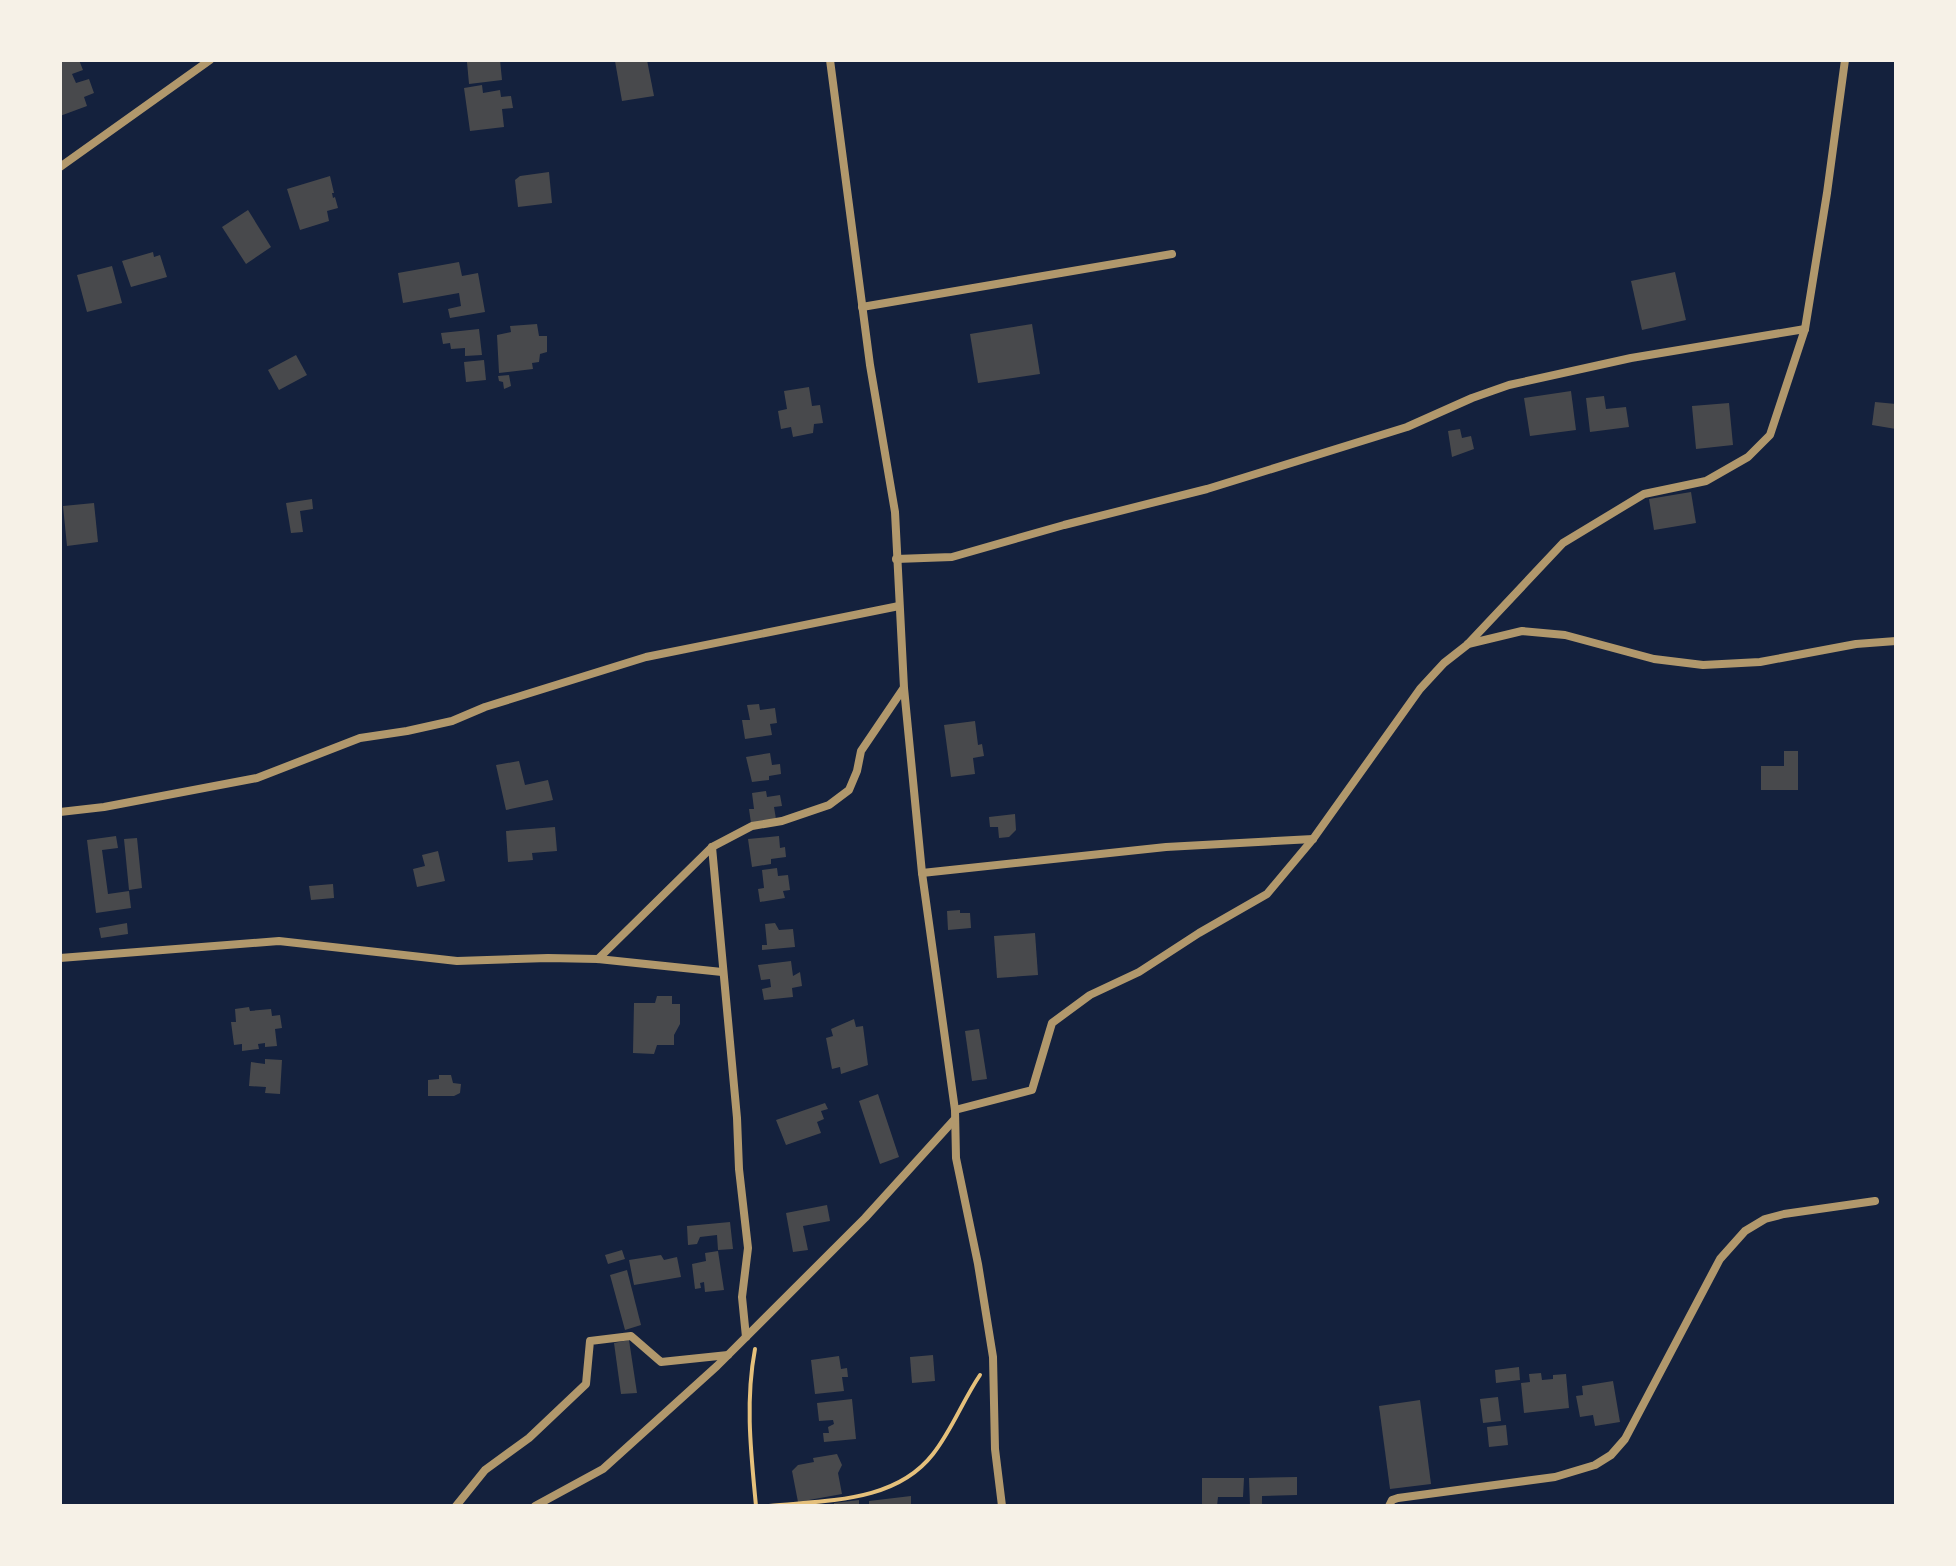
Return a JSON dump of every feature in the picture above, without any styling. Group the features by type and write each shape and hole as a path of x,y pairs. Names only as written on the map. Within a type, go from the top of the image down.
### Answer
{"street":[{"path":"60,167 210,60"},
{"path":"830,60 862,307 895,512 904,688 922,873 955,1115 956,1158 993,1357 995,1449 1002,1506"},
{"path":"535,1506 603,1469 729,1355 885,1196 955,1115 1032,1090 1052,1023 1090,995 1139,972 1267,894 1313,839 1420,689 1444,663 1467,645 1563,543 1644,494 1706,481 1748,457 1770,435 1805,329 1845,60"},
{"path":"862,307 1172,254"},
{"path":"896,559 952,557 1207,489 1407,427 1509,385 1631,358 1805,329"},
{"path":"60,812 104,807 257,778 360,738 452,721 510,698 646,657 899,606"},
{"path":"1467,645 1522,631 1565,635 1654,659 1703,665 1760,662 1856,644 1896,641"},
{"path":"598,959 712,847 752,826 782,821 829,805 849,790 861,751 904,688"},
{"path":"922,873 1166,847 1313,839"},
{"path":"712,847 749,1257 742,1297 746,1337"},
{"path":"60,958 279,941 457,961 598,959 722,972"},
{"path":"1389,1506 1392,1500 1398,1498 1555,1477 1595,1465 1611,1455 1625,1439 1720,1259 1745,1231 1765,1219 1784,1214 1875,1201"},
{"path":"456,1506 485,1470 546,1424 586,1384 590,1341 631,1336 661,1362 729,1355"}],"path":[{"path":"756,1506 748,1421 749,1380 759,1323"},
{"path":"769,1506 884,1491 911,1478 934,1454 968,1393 993,1357"}],"building":[{"path":"60,60 79,60 83,70 72,74 76,83 89,79 94,93 84,97 87,106 60,116"},
{"path":"500,60 502,80 469,84 467,62"},
{"path":"647,60 654,96 622,101 615,61"},
{"path":"482,85 483,93 500,90 501,97 511,96 513,108 502,109 504,127 470,131 464,88"},
{"path":"549,172 552,203 518,207 515,180 520,176"},
{"path":"330,176 333,198 338,208 327,211 329,221 300,230 287,189"},
{"path":"248,210 271,247 246,264 222,227"},
{"path":"153,252 154,257 160,255 167,277 131,287 122,261"},
{"path":"459,262 462,276 478,273 485,312 450,318 448,309 461,306 459,293 403,303 398,273"},
{"path":"112,266 122,303 87,312 77,275"},
{"path":"1675,272 1686,320 1642,330 1631,281"},
{"path":"537,324 539,336 547,336 547,352 540,354 539,362 532,363 533,369 499,373 497,335 511,332 510,326"},
{"path":"1032,324 1040,374 978,383 970,334"},
{"path":"479,329 482,355 465,356 465,348 451,349 450,343 443,344 441,333"},
{"path":"296,355 307,375 279,390 268,370"},
{"path":"484,360 486,380 466,382 464,362"},
{"path":"509,375 511,386 504,389 498,376"},
{"path":"809,387 812,406 820,405 823,423 814,424 813,433 793,437 791,427 781,429 778,411 787,409 784,391"},
{"path":"1571,391 1576,430 1530,436 1524,398"},
{"path":"1604,396 1606,409 1626,407 1629,427 1590,432 1586,398"},
{"path":"1875,402 1896,404 1896,429 1872,425"},
{"path":"1729,403 1733,445 1696,449 1692,406"},
{"path":"1460,429 1462,438 1471,436 1474,449 1452,457 1448,431"},
{"path":"1691,492 1696,523 1654,530 1649,499"},
{"path":"312,499 313,509 300,511 303,532 291,533 286,503"},
{"path":"94,503 98,542 67,546 63,506"},
{"path":"759,704 760,710 775,708 777,723 770,724 772,735 745,739 742,720 750,720 747,705"},
{"path":"975,721 978,745 982,744 984,756 973,758 975,774 951,777 944,725"},
{"path":"1784,751 1798,751 1798,790 1761,790 1761,766 1784,766"},
{"path":"770,753 772,765 780,764 781,774 769,776 769,780 752,782 746,757"},
{"path":"519,761 525,785 548,780 553,800 506,810 496,765"},
{"path":"766,791 767,797 780,795 782,806 774,807 776,819 751,823 749,809 754,809 752,793"},
{"path":"1015,814 1016,830 1009,837 999,838 998,827 990,827 989,817"},
{"path":"555,827 557,851 532,853 533,860 508,862 506,831"},
{"path":"116,836 118,848 102,850 108,894 129,891 131,908 96,913 87,840"},
{"path":"779,836 780,848 785,847 786,857 771,859 771,864 752,867 748,839"},
{"path":"137,838 142,888 129,890 124,839"},
{"path":"438,851 445,881 417,887 413,869 425,866 422,855"},
{"path":"777,868 778,876 788,875 790,890 783,891 785,898 760,902 758,889 764,888 762,870"},
{"path":"333,884 334,898 311,900 309,886"},
{"path":"960,910 960,913 970,913 971,928 948,930 947,911"},
{"path":"127,923 128,934 101,938 99,928"},
{"path":"775,923 779,930 793,929 795,947 762,950 762,945 767,945 765,924"},
{"path":"1035,933 1038,975 997,978 994,936"},
{"path":"791,961 793,976 800,972 802,986 792,988 793,997 764,1000 762,989 771,987 770,979 761,980 758,965"},
{"path":"657,996 672,996 672,1004 680,1004 680,1024 674,1035 674,1045 657,1045 654,1054 633,1053 634,1003 655,1003"},
{"path":"249,1007 250,1011 271,1009 272,1016 280,1015 282,1028 275,1029 277,1046 258,1044 259,1049 242,1051 242,1044 234,1045 231,1022 236,1022 235,1009"},
{"path":"854,1019 856,1027 863,1026 868,1065 841,1074 840,1067 832,1069 826,1038 833,1036 831,1029"},
{"path":"979,1029 987,1079 972,1081 965,1031"},
{"path":"265,1059 282,1060 280,1094 265,1093 266,1087 249,1086 251,1062 265,1064"},
{"path":"439,1075 451,1075 453,1083 461,1084 460,1093 454,1096 428,1096 428,1080 439,1079"},
{"path":"878,1094 899,1157 880,1164 859,1101"},
{"path":"825,1103 828,1109 821,1111 824,1119 817,1122 821,1133 786,1145 776,1120"},
{"path":"827,1205 830,1221 803,1226 808,1250 793,1252 786,1213"},
{"path":"730,1222 733,1249 718,1250 717,1235 700,1237 697,1244 688,1245 687,1226"},
{"path":"622,1250 625,1259 608,1264 605,1255"},
{"path":"718,1251 724,1290 705,1292 704,1282 700,1283 701,1288 695,1289 692,1264 706,1261 705,1253"},
{"path":"661,1255 664,1260 677,1257 681,1277 634,1285 629,1260"},
{"path":"627,1270 641,1325 625,1330 610,1275"},
{"path":"629,1340 637,1393 621,1394 614,1343"},
{"path":"933,1355 935,1381 912,1383 910,1357"},
{"path":"839,1356 841,1369 847,1368 848,1377 842,1377 844,1391 815,1394 811,1360"},
{"path":"1519,1367 1520,1380 1496,1383 1495,1370"},
{"path":"1541,1373 1542,1380 1566,1374 1569,1408 1524,1413 1521,1383 1530,1382 1529,1374"},
{"path":"1613,1381 1620,1422 1595,1426 1593,1415 1580,1417 1576,1396 1583,1395 1582,1386"},
{"path":"1498,1397 1501,1421 1483,1423 1480,1399"},
{"path":"852,1399 856,1439 824,1442 823,1433 829,1433 828,1427 834,1424 833,1420 819,1421 817,1403"},
{"path":"1420,1400 1431,1484 1390,1489 1379,1406"},
{"path":"1506,1425 1508,1445 1489,1447 1487,1427"},
{"path":"837,1454 842,1465 838,1473 842,1494 798,1502 792,1471 798,1465 814,1462 813,1458"},
{"path":"1297,1477 1297,1495 1262,1496 1262,1505 1250,1506 1249,1478"},
{"path":"1202,1478 1244,1478 1243,1497 1218,1497 1217,1506 1202,1506"},
{"path":"911,1496 911,1506 869,1506 869,1501"},
{"path":"859,1500 859,1506 834,1506 834,1503"}]}
